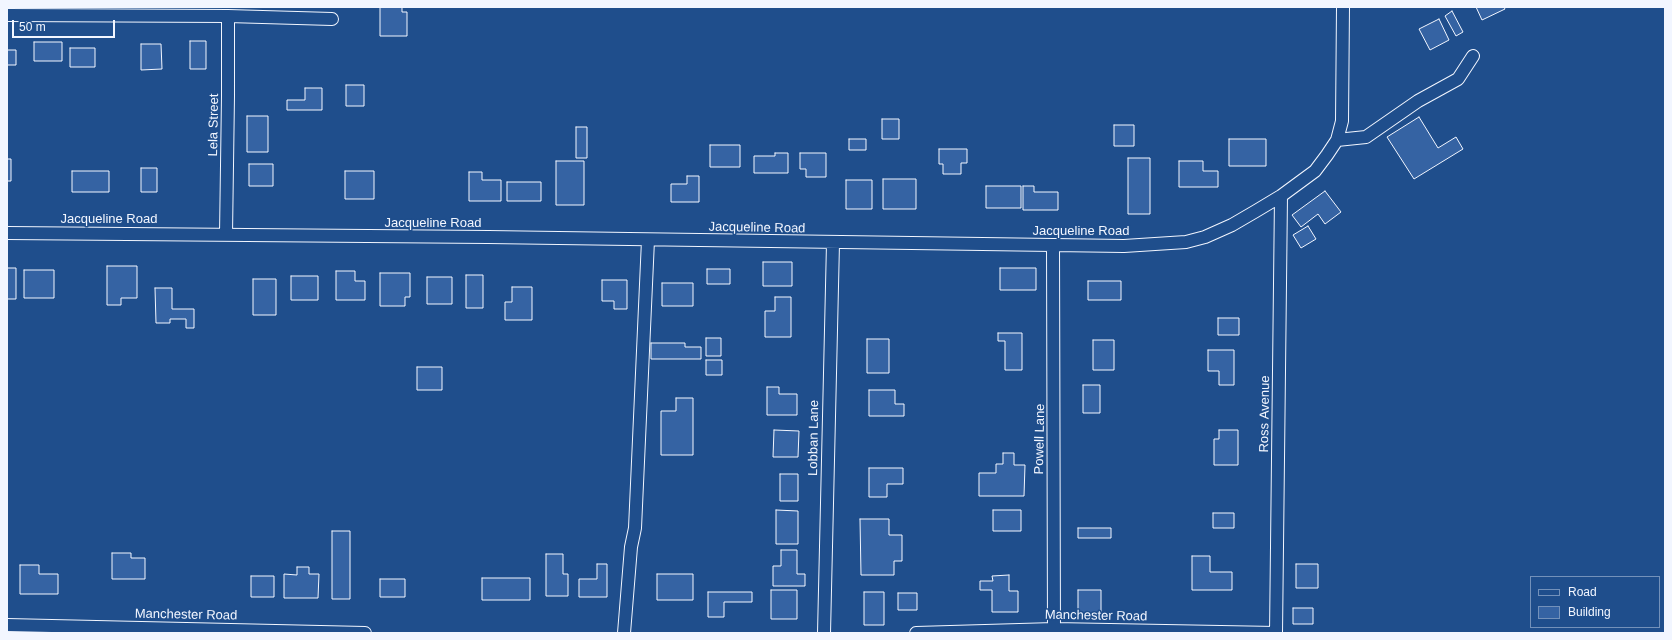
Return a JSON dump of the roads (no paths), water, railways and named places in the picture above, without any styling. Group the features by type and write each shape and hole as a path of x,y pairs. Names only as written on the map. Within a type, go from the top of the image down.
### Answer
{"street":[{"name":"Jacqueline Road","path":"7,233 226,234 1053,246 1130,246 1186,242 1205,237 1232,225 1281,196 1315,171 1337,140 1342,121 1343,98 1342,7"},
{"path":"7,15 228,16 332,19"},
{"name":"Lela Street","path":"226,234 228,16"},
{"path":"1337,140 1366,137 1418,101 1458,79 1473,56"},
{"name":"Ross Avenue","path":"1276,633 1281,196"},
{"path":"624,633 631,547 635,528 648,240"},
{"name":"Lobban Lane","path":"824,633 833,243"},
{"name":"Powell Lane","path":"1053,246 1054,631"},
{"name":"Manchester Road","path":"7,626 365,633"},
{"name":"Manchester Road","path":"916,633 1054,631 1276,633"}]}
